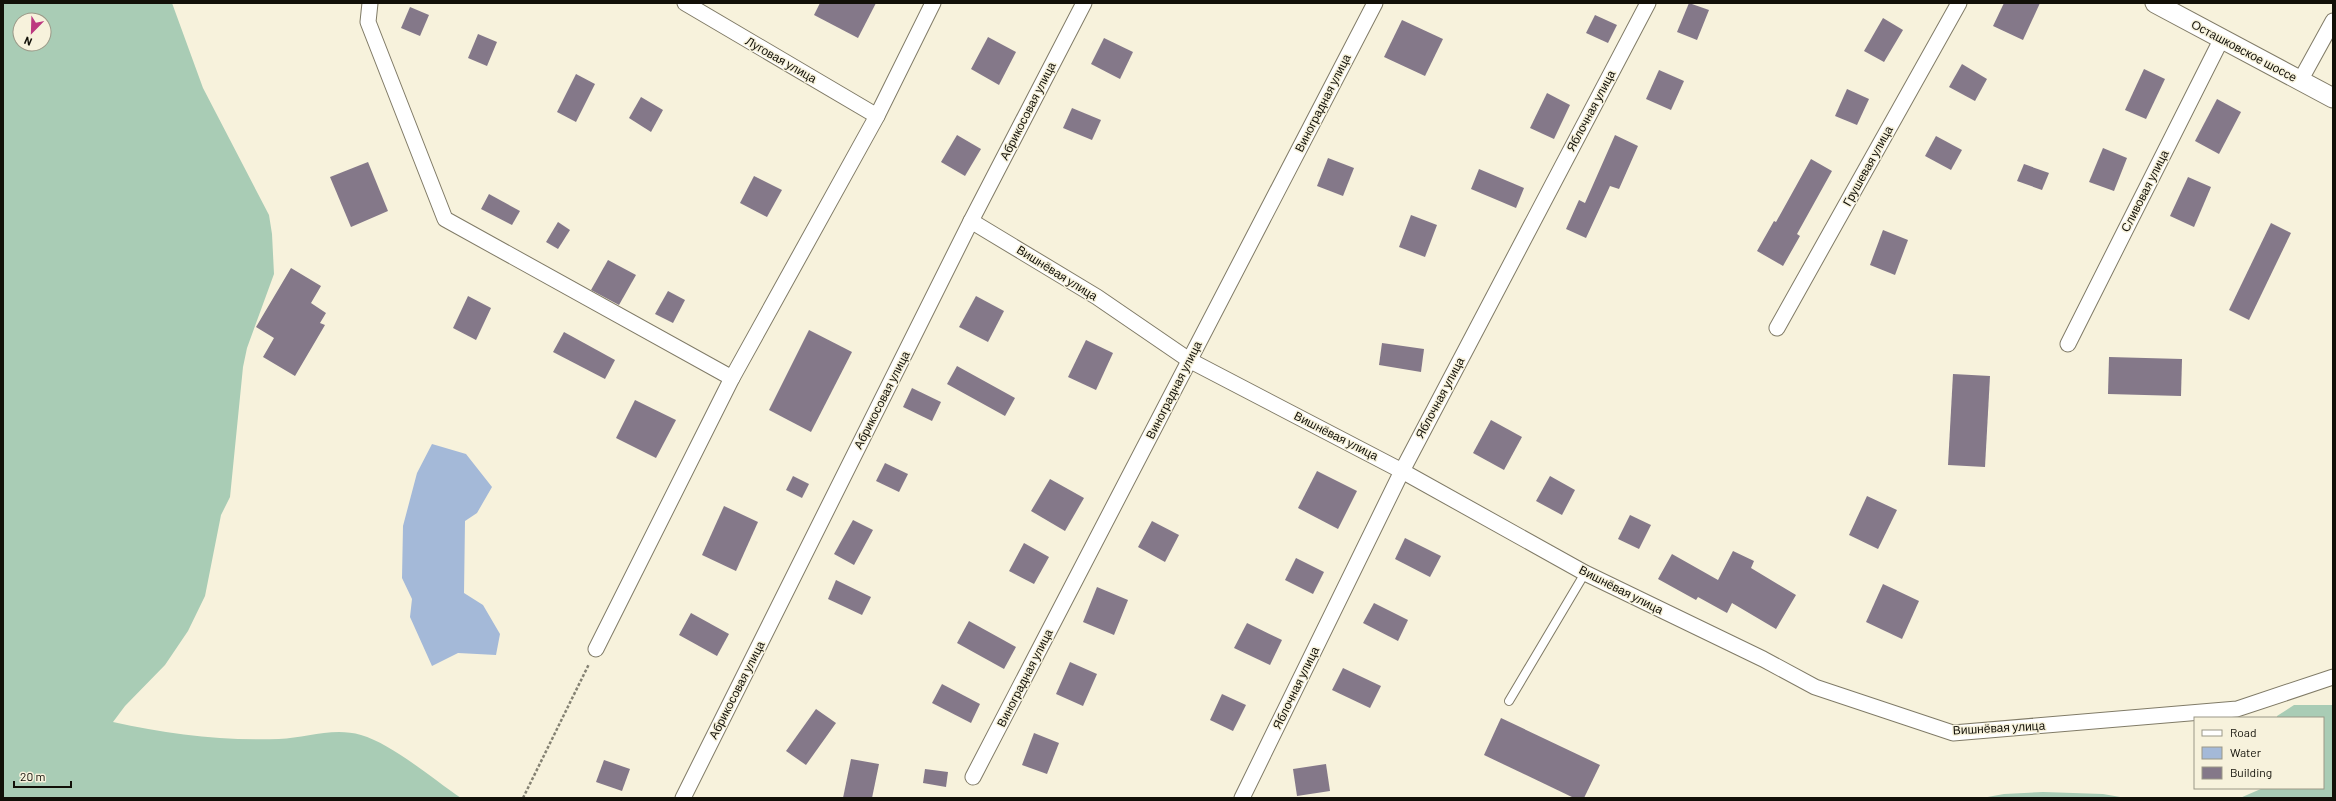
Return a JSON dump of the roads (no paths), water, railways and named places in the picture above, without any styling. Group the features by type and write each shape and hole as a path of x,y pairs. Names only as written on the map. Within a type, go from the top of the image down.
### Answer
{"street":[{"path":"370,3 368,22 445,219 732,378"},
{"name":"Луговая улица","path":"685,3 878,116"},
{"path":"596,649 732,378 878,116 933,3"},
{"name":"Абрикосовая улица","path":"683,798 971,220 1084,3"},
{"name":"Виноградная улица","path":"973,777 1375,3"},
{"name":"Яблочная улица","path":"1242,798 1402,470 1648,3"},
{"name":"Грушевая улица","path":"1778,328 1959,3"},
{"name":"Осташковское шоссе","path":"2155,3 2333,98"},
{"path":"2300,81 2333,21"},
{"name":"Сливовая улица","path":"2068,344 2222,38"},
{"name":"Вишнёвая улица","path":"971,220 1097,298 1189,360 1402,470 1585,573 1763,659 1814,687 1953,733 2236,709 2333,677"}],"lane":[{"path":"1509,701 1585,573"}],"water":[{"path":"432,444 466,454 492,487 477,513 465,521 464,593 483,605 500,634 496,655 458,653 432,666 410,617 412,599 402,578 403,526 417,473"}]}
